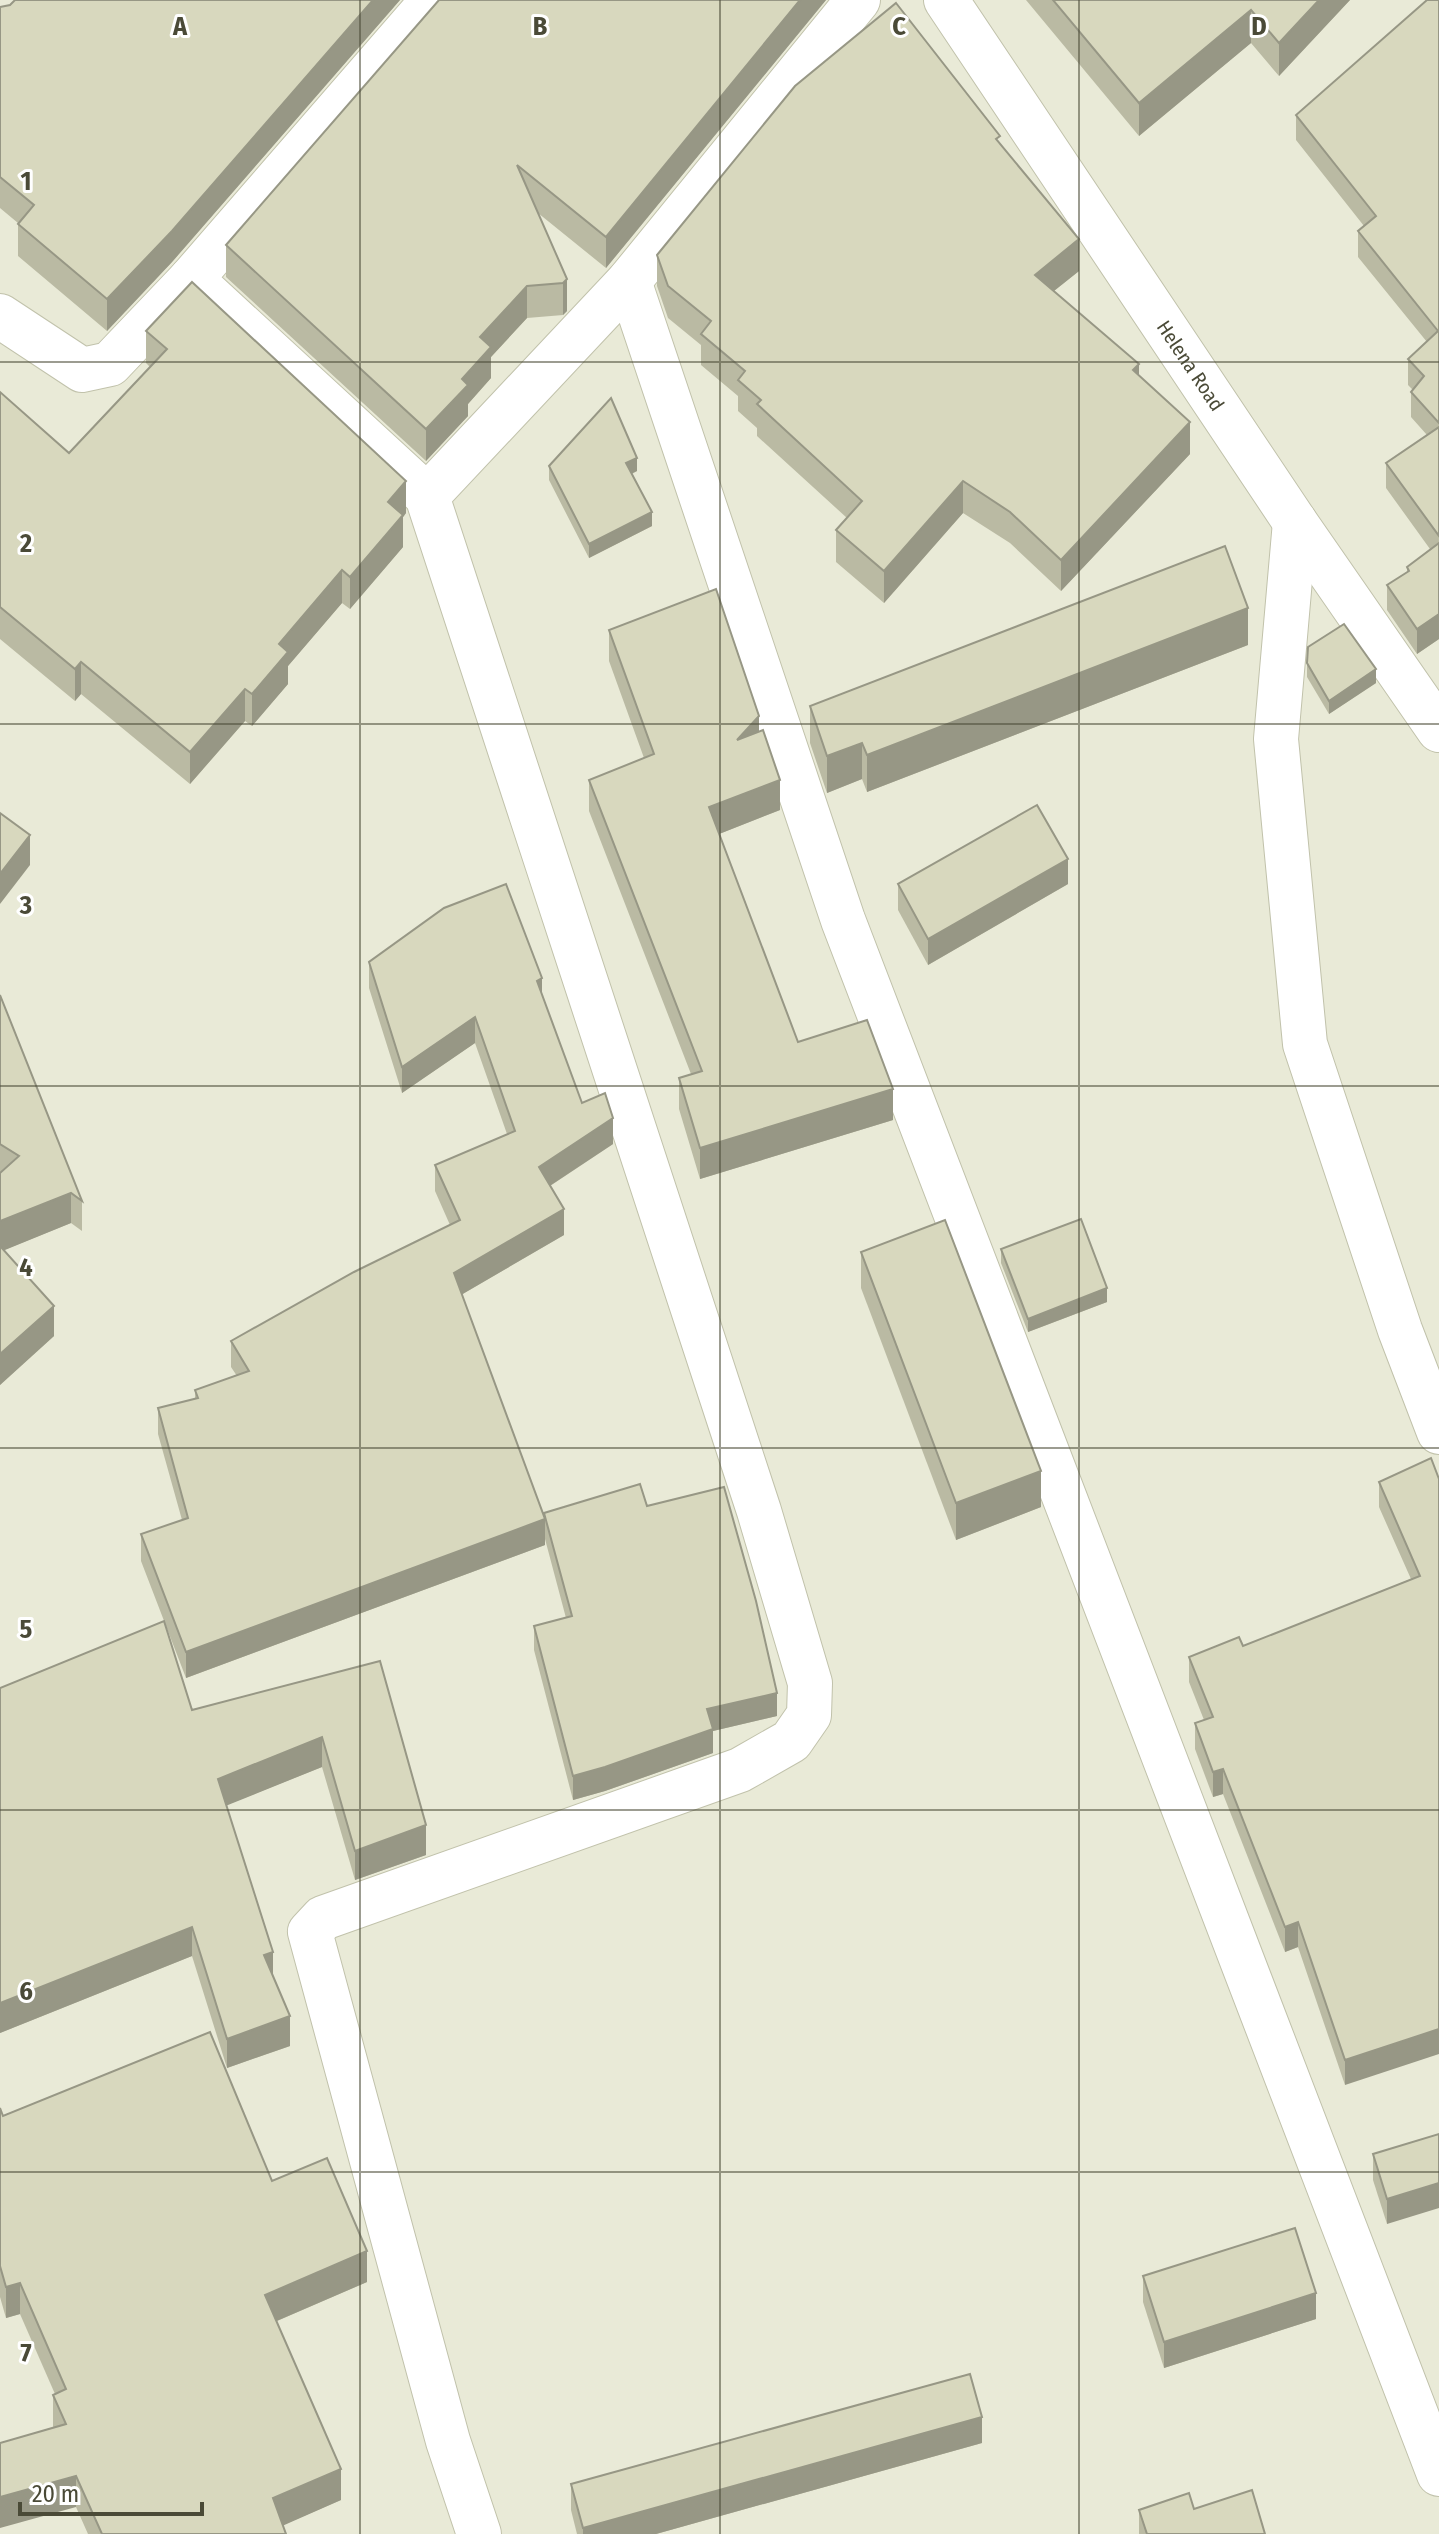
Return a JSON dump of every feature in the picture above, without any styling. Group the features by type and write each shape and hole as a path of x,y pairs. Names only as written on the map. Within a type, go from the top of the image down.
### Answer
{"street":[{"path":"427,496 629,281 858,0"},
{"name":"Helena Road","path":"946,0 1295,522 1439,730"},
{"path":"0,316 82,370 110,364 191,279 416,6"},
{"path":"191,279 427,496 754,1495 810,1683 809,1715 791,1741 740,1770 323,1918 310,1932 448,2441 479,2534"},
{"path":"629,281 843,920 1439,2474"},
{"path":"1295,522 1276,739 1305,1044 1400,1330 1439,1432"}],"shaded area":[{"path":"0,0 1439,0 1439,2534 0,2534"}],"building":[{"path":"15,0 373,0 172,231 107,299 18,224 34,205 0,177 0,7 10,5"},
{"path":"439,0 800,0 606,237 517,165 567,279 563,283 527,286 480,337 491,347 462,379 468,385 426,429 226,245"},
{"path":"1053,0 1319,0 1279,43 1251,10 1139,103"},
{"path":"1427,0 1439,0 1439,423 1411,392 1424,376 1408,359 1438,331 1358,231 1376,216 1296,115"},
{"path":"896,3 1000,136 996,139 1079,239 1035,275 1139,364 1133,370 1190,422 1061,560 1010,512 963,481 884,571 836,530 862,501 757,404 761,400 738,380 745,371 701,334 711,321 668,286 657,255 795,86"},
{"path":"192,282 406,481 388,502 403,515 350,577 342,570 279,644 288,652 252,694 245,689 190,752 81,662 75,669 0,607 0,392 69,453 167,349 146,331"},
{"path":"611,398 637,458 626,463 652,512 589,544 549,466"},
{"path":"1439,427 1439,536 1386,463"},
{"path":"1439,543 1439,614 1417,629 1387,585 1409,571 1407,567"},
{"path":"1225,546 1248,608 867,755 862,743 827,756 810,706"},
{"path":"716,589 759,716 737,740 763,730 780,780 709,807 798,1042 867,1020 893,1089 700,1148 679,1078 702,1071 589,780 654,754 609,630"},
{"path":"1344,624 1376,669 1329,701 1307,663 1308,647"},
{"path":"1037,805 1068,859 928,939 898,884"},
{"path":"0,813 30,835 0,874"},
{"path":"506,884 542,978 537,981 582,1103 605,1093 613,1118 539,1167 564,1209 454,1273 545,1519 186,1652 141,1534 188,1518 158,1408 198,1398 195,1390 249,1371 231,1341 354,1272 460,1220 435,1165 515,1131 475,1017 402,1067 369,962 444,908"},
{"path":"0,995 82,1201 71,1193 0,1221 0,1173 19,1156 0,1144"},
{"path":"1081,1219 1107,1288 1028,1319 1001,1249"},
{"path":"945,1220 1041,1471 956,1503 861,1252"},
{"path":"0,1246 54,1306 0,1354"},
{"path":"1431,1458 1439,1479 1439,2029 1345,2060 1298,1922 1285,1927 1223,1769 1213,1772 1195,1723 1213,1717 1189,1657 1239,1637 1243,1646 1420,1576 1379,1482"},
{"path":"640,1484 647,1506 724,1487 756,1601 777,1693 707,1709 713,1729 573,1776 534,1626 572,1616 544,1513"},
{"path":"164,1621 192,1710 380,1661 426,1825 355,1851 322,1737 218,1779 273,1952 264,1955 290,2016 227,2039 192,1927 0,2003 0,1688"},
{"path":"210,2032 272,2181 327,2158 367,2251 265,2295 341,2469 273,2498 286,2534 102,2534 76,2476 0,2497 0,2443 66,2424 53,2395 66,2389 20,2283 6,2287 0,2266 0,2108 3,2116"},
{"path":"1439,2134 1439,2183 1387,2199 1373,2154"},
{"path":"1295,2228 1316,2293 1164,2342 1143,2276"},
{"path":"970,2374 982,2417 583,2528 571,2484"},
{"path":"1252,2490 1265,2534 1147,2534 1139,2510 1189,2493 1194,2509"}]}
